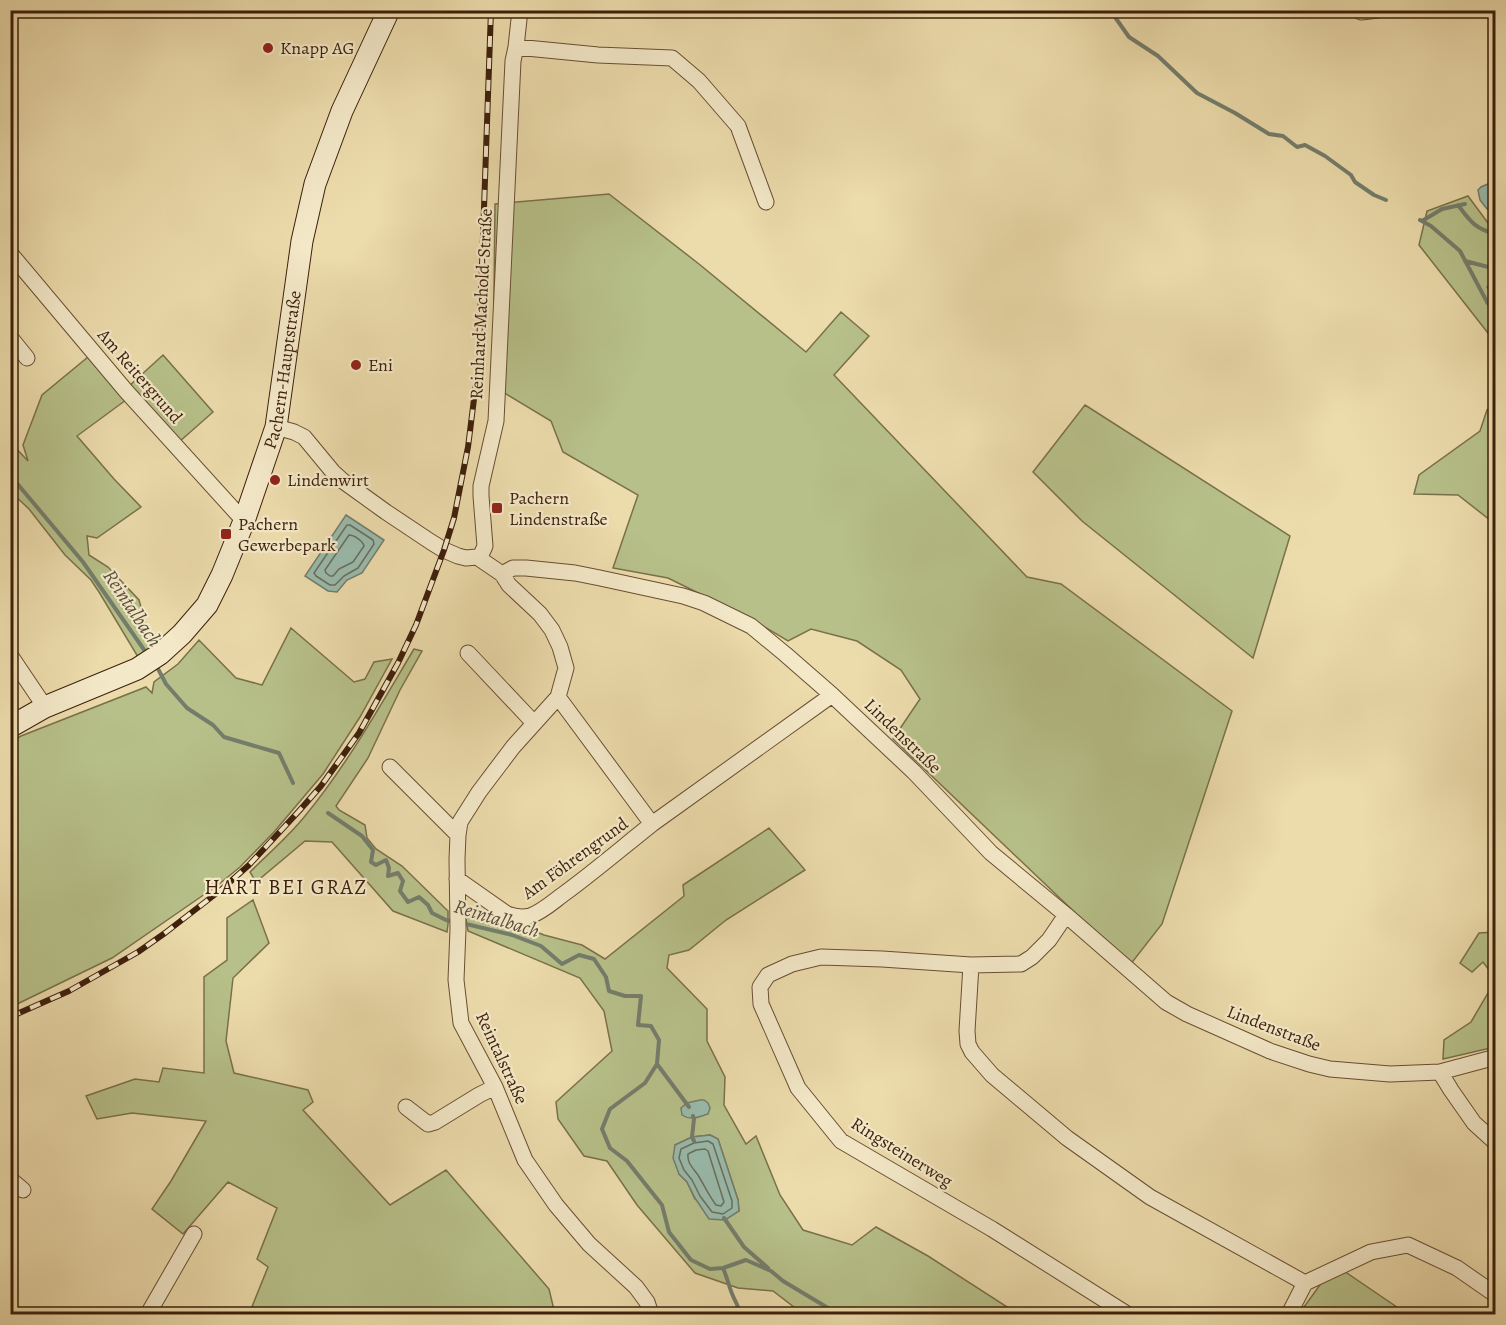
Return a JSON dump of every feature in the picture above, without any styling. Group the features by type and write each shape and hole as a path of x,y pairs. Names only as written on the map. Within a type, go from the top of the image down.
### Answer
{"main road":[{"name":"Pachern-Hauptstraße","path":"10,727 45,707 137,669 160,654 182,634 207,605 244,521 276,427 302,241 315,184 342,111 389,10"}],"street":[{"name":"Reinhard Machold-Straße","path":"477,557 481,555 485,546 481,486 496,421 513,61 520,10"},
{"path":"1357,10 1362,12 1378,10"},
{"path":"516,47 598,55 672,58 699,81 738,126 766,202"},
{"name":"Am Reitergrund","path":"10,253 126,391 244,521"},
{"path":"10,337 27,358"},
{"path":"276,427 304,437 343,481 414,531 444,550 466,558 477,557 502,574"},
{"name":"Lindenstraße","path":"502,574 513,568 526,568 575,573 652,589 704,603 751,626 832,695 914,772 991,853 1166,1002 1187,1014 1270,1051 1330,1069 1389,1074 1440,1072 1496,1057"},
{"name":"Reintalstraße","path":"502,574 509,585 540,614 552,630 566,668 558,697 513,747 460,822 456,980 461,1023 495,1087 525,1160 556,1205 590,1244 636,1287 647,1302 651,1314"},
{"path":"468,653 534,723"},
{"path":"10,655 45,707"},
{"name":"Am Föhrengrund","path":"457,879 507,915 527,917 536,914 652,824 832,695"},
{"name":"Am Föhrengrund","path":"558,697 652,824"},
{"path":"390,767 458,835"},
{"name":"Ringsteinerweg","path":"1066,915 1049,940 1032,957 1020,964 971,965 821,957 792,964 768,975 760,987 761,1004 798,1088 841,1141 992,1229 1127,1314"},
{"path":"971,965 966,1031 968,1044 992,1075 1067,1138 1150,1197 1305,1282"},
{"path":"1440,1072 1474,1123 1496,1143"},
{"path":"406,1107 428,1124 495,1087"},
{"path":"10,1179 23,1190"},
{"path":"148,1314 194,1234"},
{"path":"1289,1314 1305,1282 1371,1251 1408,1245 1456,1268 1496,1295"}],"green space":[{"path":"609,194 806,352 841,312 869,336 834,375 1027,577 1061,584 1232,711 1162,924 1130,965 893,739 920,699 901,670 857,641 811,629 788,641 753,620 668,578 613,568 638,495 563,452 551,421 493,386 495,204"},
{"path":"1468,196 1488,223 1495,223 1495,279 1487,287 1495,301 1495,342 1419,245 1427,211"},
{"path":"163,355 213,412 179,442 128,387"},
{"path":"88,357 126,400 77,436 141,507 97,538 87,536 89,555 108,567 139,600 146,625 156,645 138,657 91,580 65,555 29,509 11,492 10,442 28,461 23,445 42,395"},
{"path":"1495,403 1495,520 1490,520 1458,495 1414,494 1419,475 1480,431 1487,410"},
{"path":"1085,405 1290,536 1253,658 1082,521 1033,472"},
{"path":"291,628 354,682 365,679 374,662 392,659 360,717 323,774 274,832 240,867 218,885 112,958 11,1007 11,742 146,687 152,693 154,682 178,664 199,640 236,678 262,685"},
{"path":"414,649 422,651 400,690 368,758 336,806 365,825 367,838 376,849 402,866 448,911 447,932 393,911 332,842 305,841 256,882 250,872 292,831 320,797 362,735"},
{"path":"769,828 805,870 726,920 689,950 669,955 667,968 707,1009 707,1041 725,1077 724,1105 746,1144 756,1136 780,1195 803,1230 852,1245 876,1227 928,1256 1018,1314 803,1314 773,1291 738,1288 695,1273 637,1205 607,1161 584,1156 558,1119 556,1102 612,1051 604,1011 580,978 468,931 465,914 491,913 544,935 582,945 605,959 684,896 683,885","holes":["710,1135 718,1139 738,1200 739,1211 695,1199 687,1182 679,1174 675,1145 692,1137"]},
{"path":"253,900 269,943 233,978 226,1041 234,1073 308,1090 313,1102 303,1110 390,1205 446,1170 549,1289 555,1314 249,1314 268,1267 257,1259 277,1208 228,1182 183,1234 152,1209 206,1121 132,1113 97,1119 86,1096 135,1079 159,1082 163,1068 204,1073 204,977 227,960 227,918"},
{"path":"1495,932 1495,978 1483,962 1472,972 1460,963 1479,933"},
{"path":"1495,981 1495,1047 1443,1059 1444,1040 1471,1022"},
{"path":"1344,1271 1407,1314 1299,1314 1322,1282"},
{"path":"238,1308 249,1314 236,1314"}],"water":[{"path":"1495,181 1495,208 1487,209 1480,200 1478,190"},
{"path":"346,515 384,540 362,573 347,580 337,592 328,591 305,576"},
{"path":"700,1100 708,1103 710,1108 708,1114 692,1118 682,1115 681,1108 687,1103"},
{"path":"710,1135 718,1139 738,1200 739,1211 725,1220 709,1219 687,1182 679,1174 673,1158 675,1145 692,1137"}],"waterway":[{"path":"1110,10 1129,37 1158,56 1197,93 1269,134 1283,136 1297,147 1305,145 1325,156 1351,175 1355,182 1386,200"},
{"path":"1422,221 1442,209 1465,204"},
{"path":"1458,205 1474,224 1496,234"},
{"path":"1420,220 1431,226 1460,251 1487,302 1496,314"},
{"path":"1465,261 1496,269"},
{"name":"Reintalbach","path":"10,475 83,562 147,654"},
{"name":"Reintalbach","path":"156,665 166,684 187,708 213,725 224,737 279,753 293,783"},
{"name":"Reintalbach","path":"328,813 362,836 373,850 371,862 376,865 386,860 389,868 388,876 398,873 403,881 400,891 408,902 419,897 428,905 432,913 455,922"},
{"name":"Reintalbach","path":"462,923 512,935 541,946 562,964 579,955 594,959 606,977 609,991 625,996 641,996 638,1025 651,1026 659,1040 657,1064 645,1083 610,1109 602,1129 610,1148 627,1161 662,1205 669,1232 691,1260 710,1269 723,1268 746,1260 771,1271 783,1281 838,1314"},
{"path":"657,1064 689,1107"},
{"path":"693,1116 692,1137 694,1141"},
{"path":"724,1218 744,1247 768,1268"},
{"path":"723,1268 740,1314"}],"railway":[{"path":"10,1017 69,991 138,952 222,889 249,865 321,786 359,733 398,663 416,625 444,550 454,518 468,447 479,350 491,10"}],"place":[{"name":"Knapp AG","path":"268,48"},
{"name":"Eni","path":"356,365"},
{"name":"Lindenwirt","path":"275,480"},
{"name":"Pachern Lindenstraße","path":"497,508"},
{"name":"Pachern Gewerbepark","path":"226,534"}],"district":[{"name":"HART BEI GRAZ","path":"286,887"}]}
